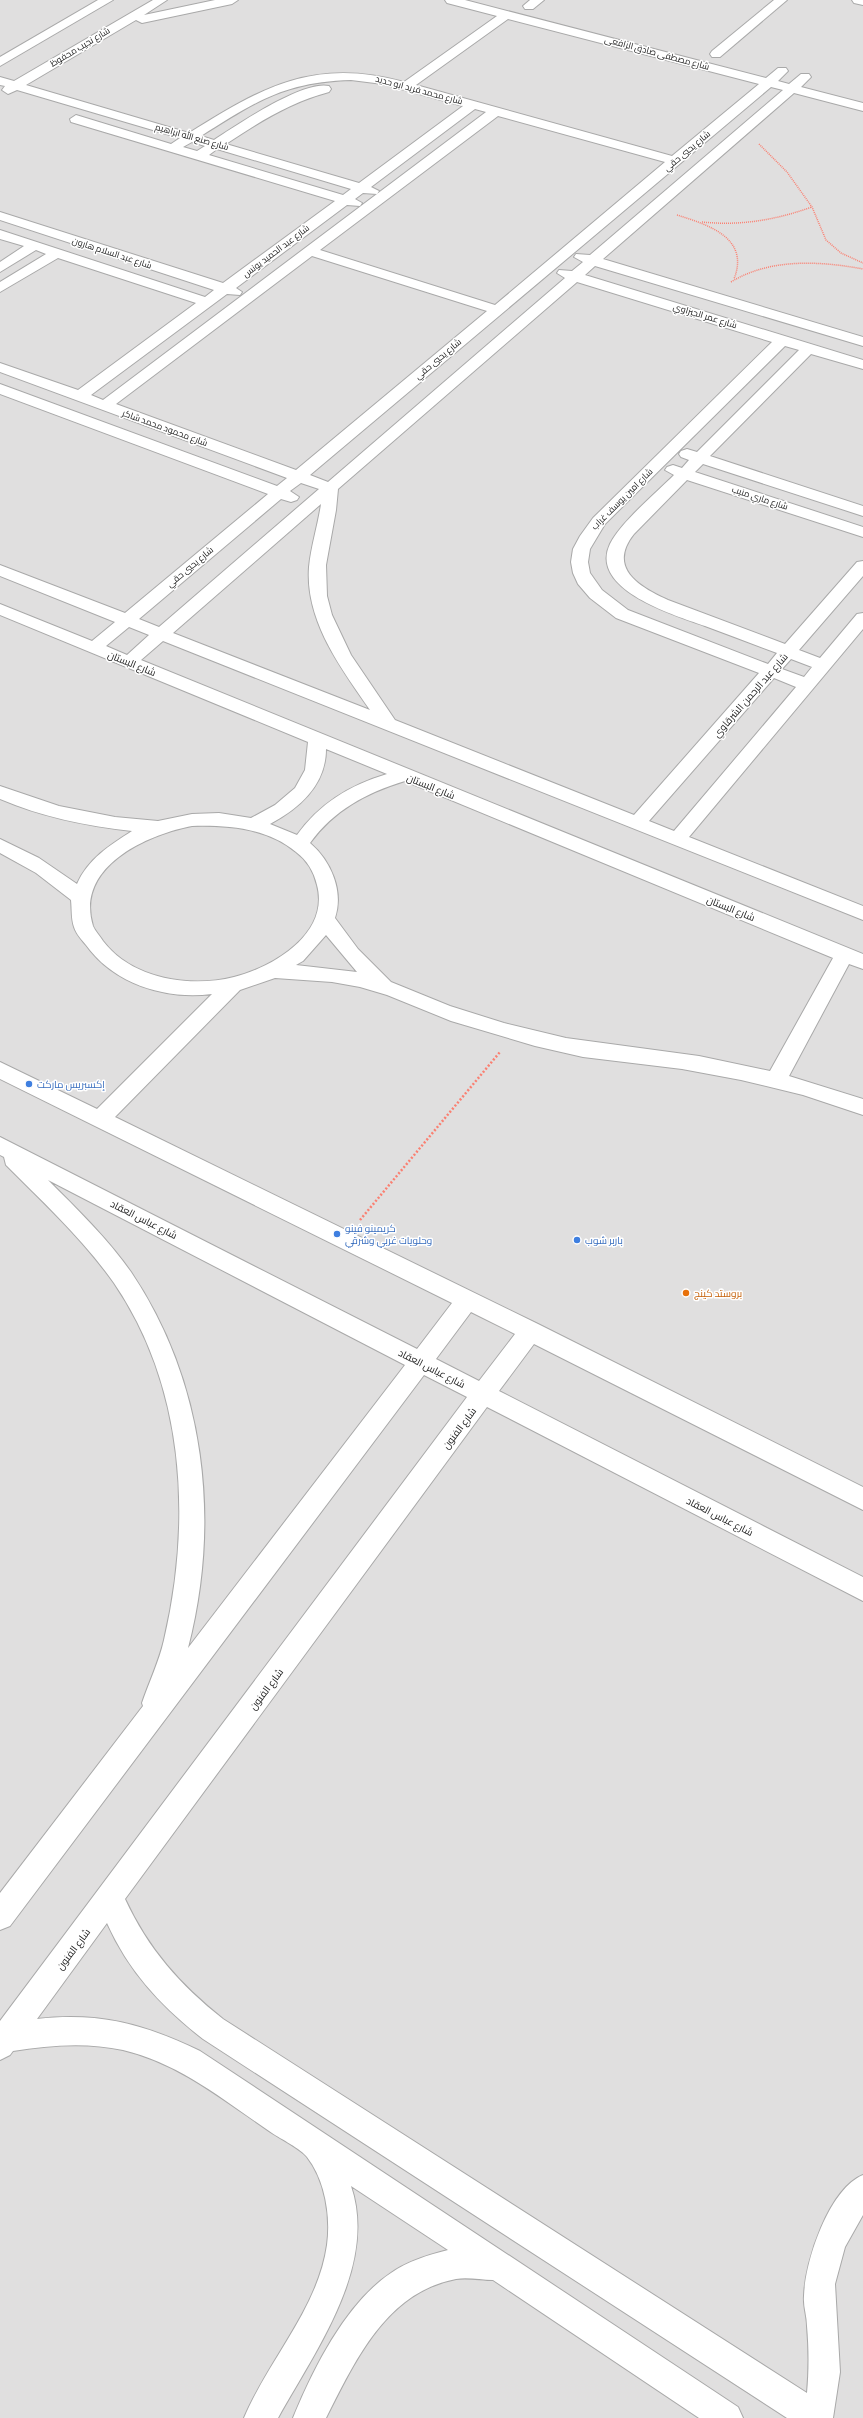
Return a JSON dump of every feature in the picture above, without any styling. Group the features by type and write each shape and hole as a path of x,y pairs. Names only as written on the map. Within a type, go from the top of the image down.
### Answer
{"street":[{"path":"0,62 107,0"},
{"name":"شارع نجيب محفوظ","path":"0,95 160,0"},
{"path":"116,26 168,12 232,0"},
{"name":"شارع مصطفى صادق الرافعى","path":"451,0 863,107"},
{"path":"716,54 781,0"},
{"path":"858,0 863,1"},
{"path":"514,2 537,5"},
{"path":"406,86 507,14"},
{"name":"شارع مصطفى صادق الرافعى","path":"702,50 731,58"},
{"path":"129,662 792,88 813,79 768,67"},
{"name":"شارع يحيي حقي","path":"95,648 782,71"},
{"name":"شارع محمد فريد ابو حديد","path":"173,148 255,98 288,82 336,75 362,76 406,86 675,161"},
{"name":"شارع صنع الله ابراهيم","path":"0,81 385,194"},
{"name":"شارع محمد فريد ابو حديد","path":"198,156 294,97 326,89 364,89 483,120 663,171"},
{"path":"0,95 15,101"},
{"name":"شارع عبد الحميد يونس","path":"79,397 473,105"},
{"name":"شارع عبد الحميد يونس","path":"104,406 496,111"},
{"name":"شارع صنع الله ابراهيم","path":"60,114 368,207"},
{"name":"شارع عبد السلام هارون","path":"0,216 248,297"},
{"name":"شارع عبد السلام هارون","path":"0,234 207,302"},
{"path":"0,268 35,245"},
{"path":"310,251 497,310"},
{"path":"0,288 56,252"},
{"name":"شارع عمر الجيزاوي","path":"565,253 863,342"},
{"name":"شارع عمر الجيزاوي","path":"547,268 863,364"},
{"name":"شارع امين يوسف غراب","path":"782,340 587,535 580,551 580,568 587,585 601,600 622,614 806,684"},
{"path":"809,348 628,531 617,546 615,562 622,578 639,593 662,604 823,665"},
{"name":"شارع محمود محمد شاكر","path":"0,368 330,488"},
{"path":"0,389 311,504"},
{"name":"شارع ماري منيب","path":"672,449 863,511"},
{"name":"شارع ماري منيب","path":"657,464 863,532"},
{"path":"330,488 330,503 320,544 316,577 323,611 337,646 390,725"},
{"name":"شارع عبد الرحمن الشرقاوي","path":"637,823 863,566"},
{"path":"0,570 863,913"},
{"name":"شارع البستان","path":"0,609 863,962"},
{"path":"677,839 863,618"},
{"path":"255,824 285,807 300,795 313,777 318,758 317,739"},
{"path":"300,844 313,825 330,808 359,791 378,783 406,776"},
{"path":"0,792 26,804 66,816 110,824 156,828"},
{"path":"222,819 255,824 279,832 300,844 320,866 330,892 326,920 308,948 276,971 232,986 183,989 138,979 103,958 84,929 81,897 95,869 120,845 156,828 189,820 222,819"},
{"path":"0,844 56,876 81,897"},
{"path":"326,920 341,944 356,961 386,987"},
{"path":"776,1080 845,954"},
{"path":"276,971 314,974 386,987 442,1010 516,1033 566,1046 631,1057 698,1064 776,1080 823,1093 863,1107"},
{"path":"100,1119 232,986"},
{"path":"0,1070 530,1331 863,1499"},
{"path":"0,1145 96,1244 134,1296 164,1354 184,1418 193,1488 191,1563 176,1641 149,1722"},
{"name":"شارع عباس العقاد","path":"0,1145 863,1590"},
{"path":"0,1916 149,1722 467,1300"},
{"name":"شارع الفنون","path":"3,2042 530,1331"},
{"path":"110,1898 123,1928 139,1957 160,1984 185,2007 213,2029 816,2418 824,2390 823,2325 819,2298 822,2270 836,2235 856,2198 863,2190"},
{"path":"3,2042 41,2032 73,2030 104,2031 134,2037 156,2044 190,2061 726,2418"},
{"path":"260,2418 327,2297 338,2269 344,2236 342,2202 332,2171 316,2145"},
{"path":"309,2418 355,2331 382,2298 417,2274 456,2264 495,2265"}],"path":[{"path":"740,133 768,151 787,172 812,207 826,240 841,253 863,263"},
{"path":"812,207 778,219 753,223 700,222 721,234 735,248 739,267 734,280 762,268 798,263 836,264 863,269"},
{"path":"344,1239 516,1033"}],"shaded area":[{"path":"0,0 863,0 863,2418 0,2418"}],"place":[{"name":"إكسبريس ماركت","path":"29,1084"},
{"name":"كريمينو فينو وحلويات غربي وشرقي","path":"337,1234"},
{"name":"باربر شوب","path":"577,1240"},
{"name":"بروستد كينج","path":"686,1293"}]}
